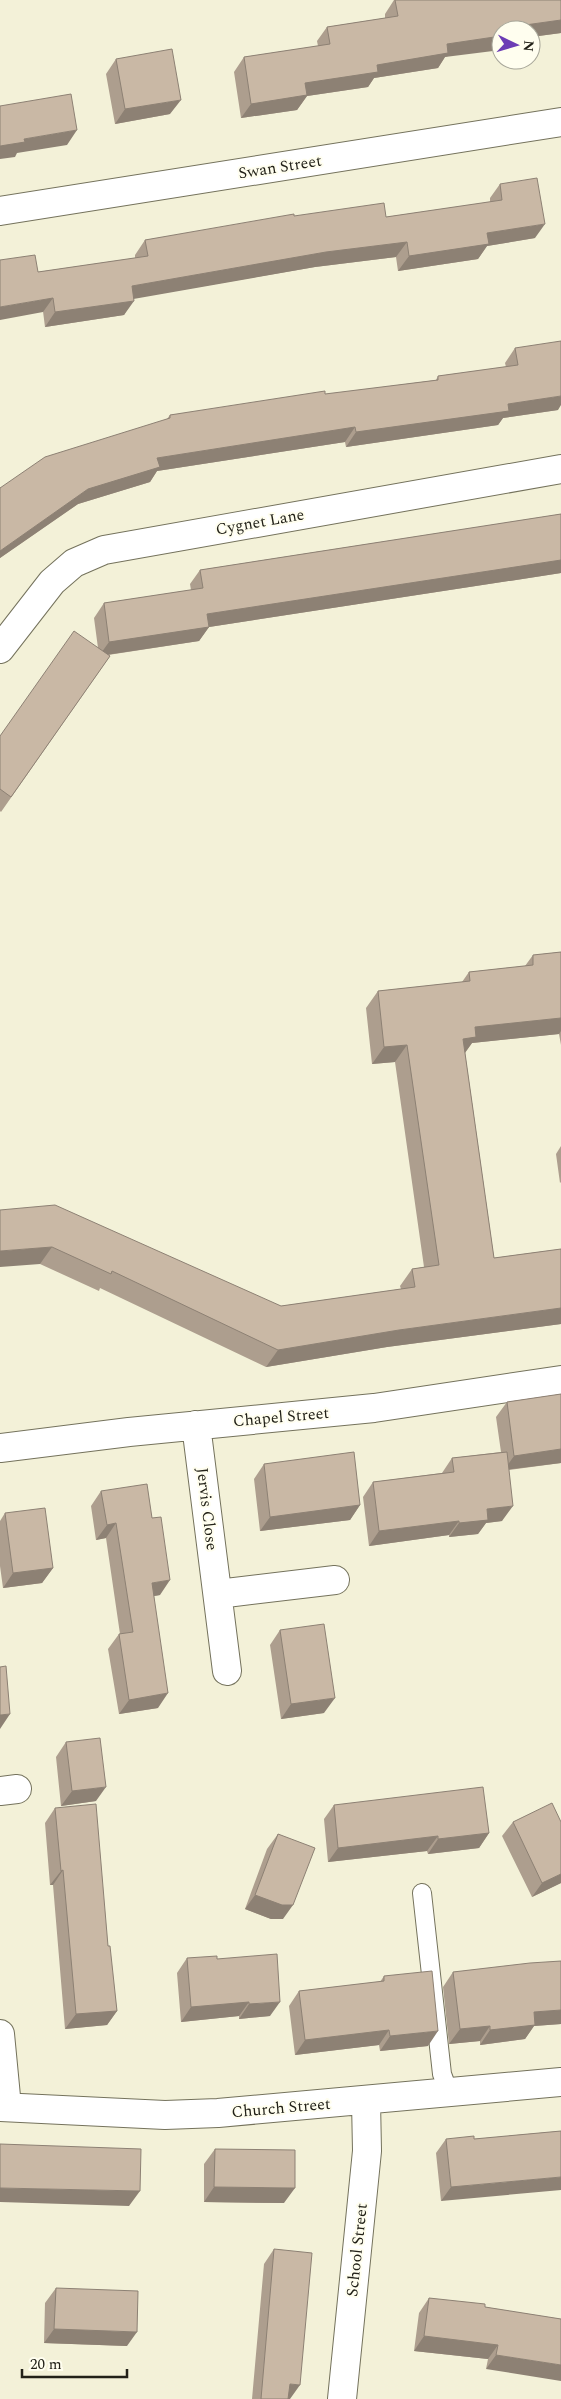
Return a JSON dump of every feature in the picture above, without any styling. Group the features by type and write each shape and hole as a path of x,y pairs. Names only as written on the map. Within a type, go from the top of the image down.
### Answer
{"street":[{"name":"Swan Street","path":"0,211 561,122"},
{"name":"Cygnet Lane","path":"0,649 52,582 74,563 104,550 561,469"},
{"name":"Chapel Street","path":"0,1448 196,1425 374,1408 561,1380"},
{"name":"Jervis Close","path":"196,1425 228,1671"},
{"path":"218,1594 335,1580"},
{"path":"0,2034 4,2107"},
{"name":"Church Street","path":"4,2107 174,2114 218,2113 561,2082"},
{"name":"School Street","path":"342,2399 367,2151 366,2101"}],"lane":[{"path":"422,1893 442,2074 450,2093"}],"building":[{"path":"395,0 561,0 561,20 541,23 541,20 491,20 491,37 447,44 448,53 377,65 378,72 305,83 307,95 251,104 244,57 330,44 327,27 398,16"},
{"path":"172,49 181,100 125,109 116,59"},
{"path":"71,94 77,130 24,139 25,142 0,146 0,106"},
{"path":"537,178 545,224 487,233 489,244 409,256 407,242 326,252 132,286 134,301 55,312 53,298 0,307 0,260 35,255 38,272 148,256 145,240 294,214 294,216 384,203 386,217 502,200 500,184"},
{"path":"561,341 561,396 508,404 509,411 356,432 355,427 157,458 160,467 88,489 0,551 0,488 45,457 170,418 170,415 325,391 325,394 438,380 438,376 518,365 515,348"},
{"path":"561,514 561,560 207,614 209,627 109,642 104,603 203,588 200,570"},
{"path":"74,631 110,656 11,797 0,789 0,736"},
{"path":"561,952 561,1018 475,1027 476,1037 463,1039 494,1258 561,1249 561,1308 399,1330 278,1350 112,1271 111,1274 52,1247 0,1251 0,1210 55,1205 281,1306 415,1287 412,1269 439,1265 407,1045 384,1047 378,991 470,981 469,972 533,965 533,955"},
{"path":"561,1394 561,1449 514,1456 507,1402"},
{"path":"354,1452 360,1505 270,1517 264,1464"},
{"path":"507,1452 513,1506 487,1509 488,1520 459,1523 459,1521 379,1531 373,1482 454,1472 452,1458"},
{"path":"147,1484 152,1518 161,1517 170,1580 152,1583 168,1693 129,1700 119,1634 133,1632 116,1523 107,1525 101,1491"},
{"path":"45,1508 53,1568 13,1573 5,1513"},
{"path":"324,1624 335,1698 291,1704 280,1630"},
{"path":"6,1666 10,1714 0,1715 0,1667"},
{"path":"100,1738 106,1787 72,1791 66,1742"},
{"path":"483,1787 489,1833 438,1839 438,1836 338,1848 334,1805"},
{"path":"552,1803 561,1822 561,1874 542,1883 513,1822"},
{"path":"96,1804 108,1946 110,1946 117,2011 76,2014 63,1870 61,1871 55,1808"},
{"path":"278,1834 315,1848 293,1905 282,1905 255,1895"},
{"path":"277,1954 280,2002 249,2004 249,2002 191,2007 187,1958 217,1956 217,1959"},
{"path":"561,1961 561,2010 534,2012 535,2025 490,2030 490,2026 460,2029 453,1972"},
{"path":"432,1971 438,2031 390,2036 389,2030 305,2040 299,1991 384,1981 384,1976"},
{"path":"561,2131 561,2177 451,2187 446,2139 474,2136 474,2139"},
{"path":"0,2144 141,2149 140,2191 0,2188"},
{"path":"215,2149 295,2150 295,2188 214,2187"},
{"path":"274,2249 312,2253 300,2385 290,2384 288,2399 261,2399"},
{"path":"56,2288 138,2291 137,2332 54,2329"},
{"path":"429,2298 485,2304 485,2307 561,2319 561,2365 496,2355 498,2345 424,2336"}]}
